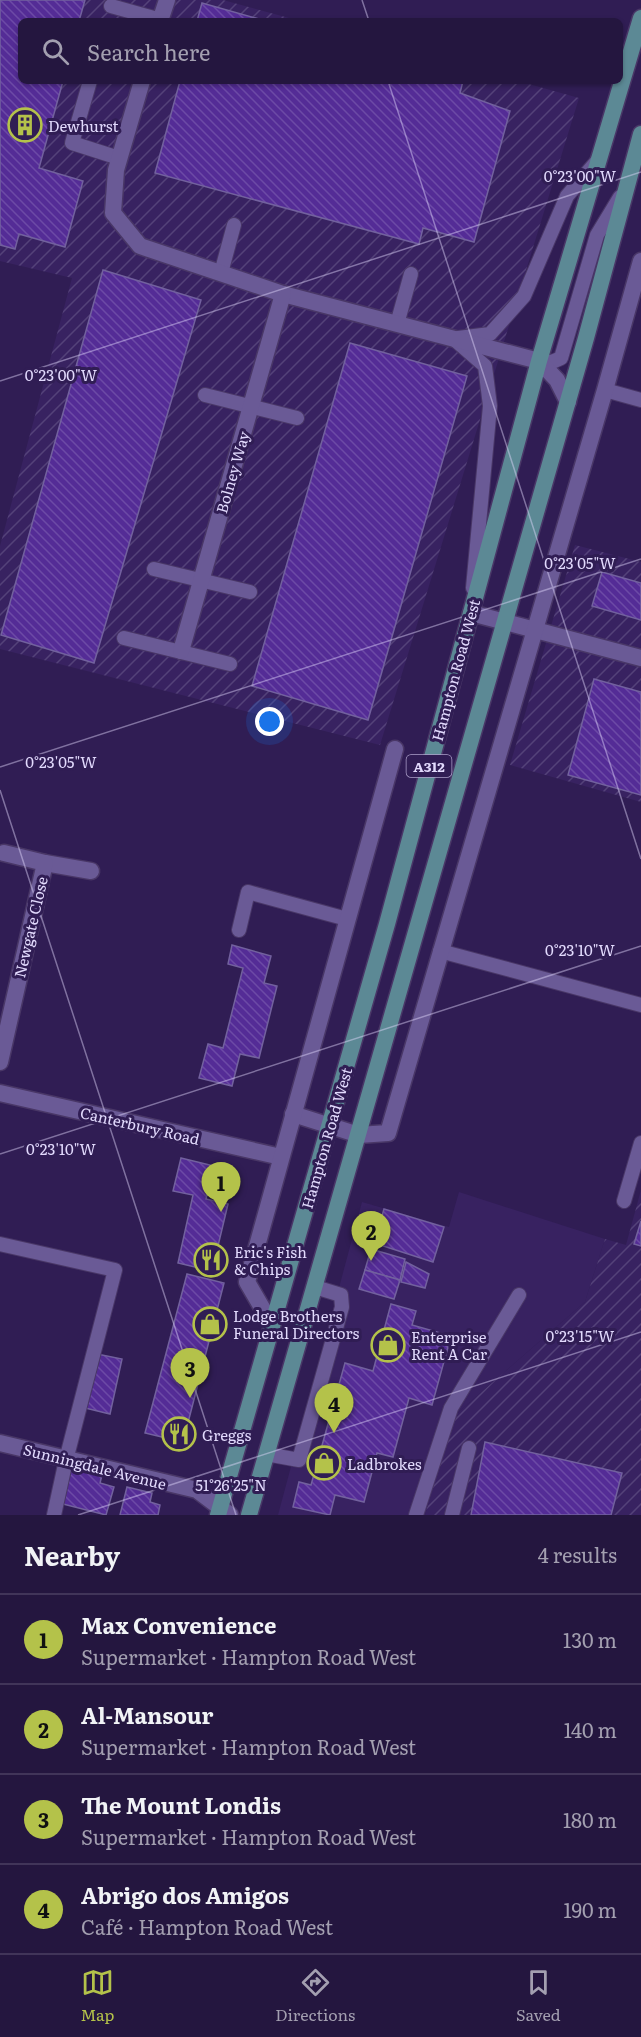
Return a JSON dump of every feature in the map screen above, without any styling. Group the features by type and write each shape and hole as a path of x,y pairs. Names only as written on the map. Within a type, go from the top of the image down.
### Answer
{"main road":[{"name":"Hampton Road West","path":"623,77 641,18"},
{"name":"Hampton Road West","path":"223,1512 272,1323 330,1126 538,361 621,84"},
{"name":"Hampton Road West","path":"249,1515 568,402 641,134"}],"street":[{"path":"161,18 167,0"},
{"path":"141,84 116,170 113,213 140,246 283,294 538,361 557,380 568,402"},
{"name":"Hampton Road West","path":"359,1135 388,1133 641,261"},
{"name":"Bolney Way","path":"181,651 283,294"},
{"path":"471,613 641,658"},
{"path":"272,1323 247,1282 395,749"},
{"name":"Newgate Close","path":"4,853 91,871"},
{"name":"Newgate Close","path":"0,1062 45,863"},
{"name":"Canterbury Road","path":"0,1093 281,1157"},
{"path":"293,1114 359,1135"},
{"name":"Sunningdale Avenue","path":"0,1443 197,1490 223,1512"}],"lane":[{"path":"108,18 112,3 152,18"},
{"path":"89,84 72,143 119,158"},
{"path":"453,339 490,334 524,296 567,196 598,159"},
{"path":"538,361 552,363 561,358 597,235 627,185"},
{"path":"221,273 234,225"},
{"path":"397,324 411,274"},
{"path":"453,339 485,366 490,406 471,613"},
{"path":"605,390 641,400"},
{"path":"205,395 297,418"},
{"path":"154,569 250,592"},
{"path":"123,638 230,664"},
{"path":"239,930 248,891 346,919"},
{"path":"440,951 641,1005"},
{"path":"624,1202 641,1143"},
{"path":"0,1244 115,1270 54,1515"},
{"path":"266,1454 299,1460 342,1307 341,1295 315,1287"},
{"path":"416,1515 451,1408 519,1295"},
{"path":"452,1515 469,1448"}],"shaded area":[{"path":"0,0 223,0 289,18 18,18 18,84 529,84 579,98 380,745 0,649 0,546 72,278 0,261"},
{"path":"575,545 641,562 641,802 510,765"},
{"path":"641,1190 641,1515 425,1515 454,1416 585,1302 605,1239 626,1245"},
{"path":"459,1192 605,1239 585,1302 454,1416 425,1515 278,1515 362,1202 449,1227"}],"building":[{"name":"Dewhurst","path":"0,0 85,0 80,18 18,18 18,84 62,84 39,168 83,181 65,247 19,234 15,249 0,245"},
{"path":"202,3 255,18 198,18"},
{"path":"179,84 462,84 460,93 510,111 474,242 423,228 419,244 155,173"},
{"path":"103,270 201,300 94,663 1,635"},
{"path":"350,343 467,376 368,720 252,686"},
{"path":"602,572 641,583 641,620 592,606"},
{"path":"594,679 641,692 641,795 568,775"},
{"path":"232,945 271,956 264,983 277,986 259,1058 240,1054 232,1086 199,1078 208,1044 223,1048 243,968 228,964"},
{"path":"181,1158 214,1166 206,1199 228,1204 212,1271 178,1263 193,1195 173,1191"},
{"path":"384,1209 444,1227 433,1262 374,1243"},
{"path":"641,1221 641,1246 634,1244"},
{"path":"371,1249 405,1259 400,1280 365,1270"},
{"path":"406,1262 429,1274 425,1288 401,1282"},
{"path":"365,1270 400,1280 394,1299 359,1289"},
{"path":"187,1274 224,1283 183,1442 145,1433"},
{"path":"391,1304 416,1311 412,1325 451,1336 432,1405 409,1398 393,1457 377,1453 364,1502 335,1495 330,1515 293,1507 299,1482 311,1485 345,1363 373,1371"},
{"path":"97,1354 122,1359 110,1414 85,1408"},
{"path":"485,1442 622,1473 611,1515 471,1515"},
{"path":"69,1467 102,1475 100,1483 114,1487 106,1515 59,1503"},
{"path":"127,1487 152,1493 150,1502 160,1505 158,1515 120,1515"}],"place":[{"name":"Dewhurst","path":"25,125"},
{"name":"Max Convenience","path":"221,1212"},
{"name":"Eric's Fish & Chips","path":"211,1260"},
{"name":"Al-Mansour","path":"371,1261"},
{"name":"Lodge Brothers Funeral Directors","path":"210,1324"},
{"name":"Enterprise Rent A Car","path":"388,1345"},
{"name":"The Mount Londis","path":"190,1398"},
{"name":"Abrigo dos Amigos","path":"334,1433"},
{"name":"Greggs","path":"179,1434"},
{"name":"Ladbrokes","path":"324,1463"}]}
